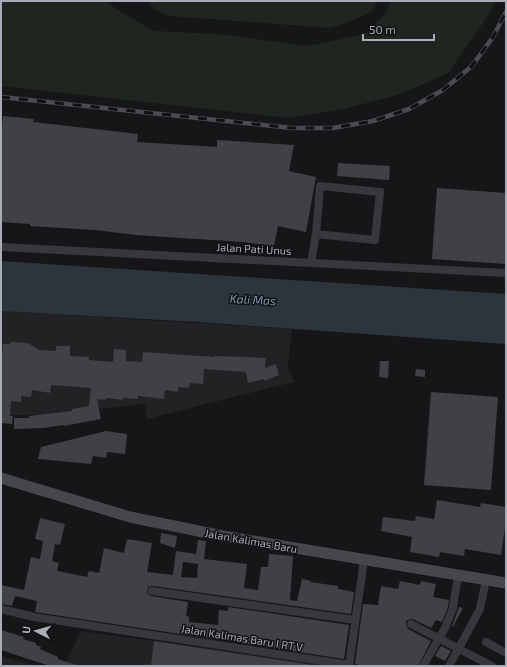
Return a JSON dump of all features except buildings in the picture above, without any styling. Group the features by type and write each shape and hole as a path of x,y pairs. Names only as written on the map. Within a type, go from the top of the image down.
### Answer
{"street":[{"path":"311,263 316,234 320,186 380,192 375,240 316,234"},
{"name":"Jalan Pati Unus","path":"1,247 506,273"},
{"name":"Jalan Kalimas Baru","path":"1,478 130,517 224,536 506,583"},
{"path":"349,666 364,560"},
{"path":"423,666 439,638 453,608 458,575"},
{"path":"449,666 480,609 486,580"},
{"path":"152,591 355,620"},
{"name":"Jalan Kalimas Baru I RT V","path":"1,609 34,617 349,666"},
{"path":"412,624 492,666"},
{"path":"486,642 506,653"}],"shaded area":[{"path":"1,1 106,1 116,9 154,31 219,34 309,46 365,34 385,14 391,1 496,1 492,10 448,73 401,94 344,109 288,118 1,86"},
{"path":"148,1 378,1 372,11 356,19 331,28 168,16 155,9"},
{"path":"1,311 292,329 288,367 294,382 147,419 145,404 41,415 1,415"},
{"path":"81,631 339,666 64,666"},
{"path":"1,656 35,666 1,666"}],"water":[{"name":"Kali Mas","path":"1,261 506,294 506,344 197,322 1,311"}],"railway":[{"path":"1,97 292,128 333,128 373,121 409,109 443,90 472,66 493,37 506,12"}]}
